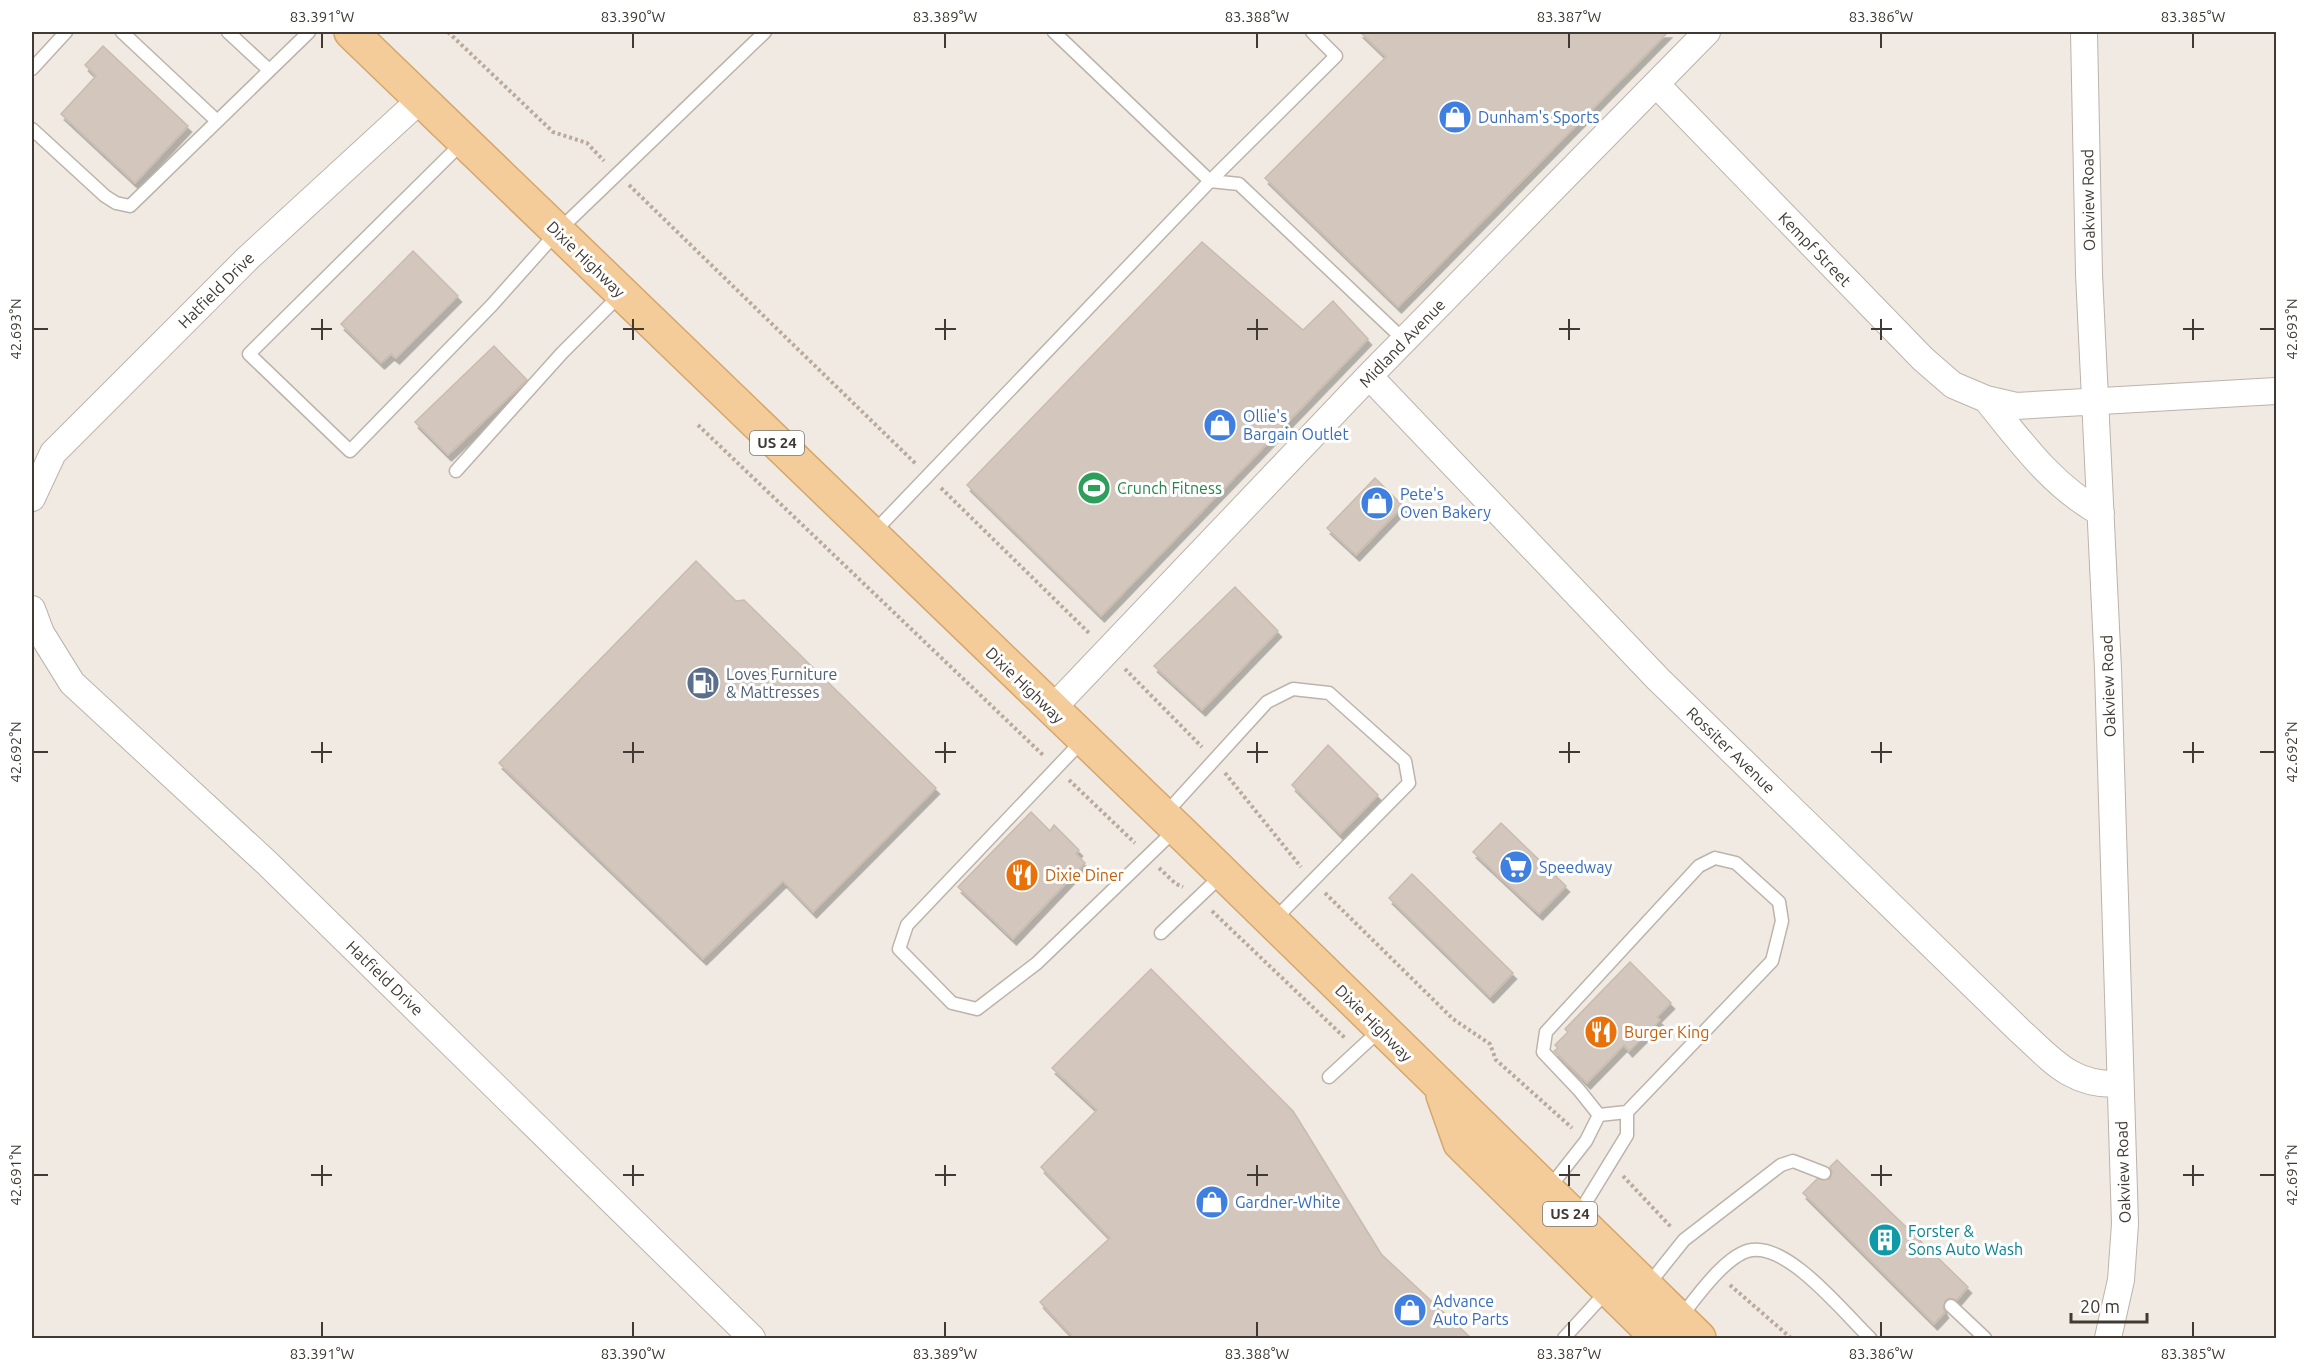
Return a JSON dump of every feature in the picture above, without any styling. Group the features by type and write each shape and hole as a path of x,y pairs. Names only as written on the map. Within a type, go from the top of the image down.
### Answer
{"main road":[{"name":"Dixie Highway","path":"351,32 1272,922 1370,1040 1440,1088 1646,1287 1679,1332"},
{"path":"1440,1088 1460,1143 1608,1290 1679,1332"}],"street":[{"name":"Midland Avenue","path":"1051,710 1369,376 1707,32"},
{"name":"Oakview Road","path":"2084,32 2089,274 2109,669 2119,1084 2125,1224 2121,1280 2108,1338"},
{"name":"Kempf Street","path":"1656,84 1923,359 1953,385 1986,399 2016,406 2054,406 2096,400 2277,391"},
{"name":"Hatfield Drive","path":"32,498 53,453 248,258 421,99"},
{"name":"Rossiter Avenue","path":"1369,376 1658,679 2020,1031 2063,1070 2097,1085 2119,1084"},
{"name":"Kempf Street","path":"1986,399 2046,473 2075,499 2101,513"},
{"name":"Hatfield Drive","path":"32,609 41,633 72,683 267,863 752,1338"}],"lane":[{"path":"32,69 66,32"},
{"path":"122,32 217,121"},
{"path":"228,32 269,70"},
{"path":"32,129 105,196 116,203 130,206 309,32"},
{"path":"464,141 249,354 350,451 492,305 558,231 765,32"},
{"path":"1054,32 1210,181 1239,184 1404,340"},
{"path":"871,535 1210,181 1336,56 1312,32"},
{"path":"456,471 562,353 622,293"},
{"path":"1083,740 907,925 899,949 952,1003 977,1009 1037,963 1148,856 1203,773 1267,702 1293,689 1329,693 1405,761 1408,783 1272,922"},
{"path":"1716,858 1736,863 1779,902 1782,921 1772,961 1627,1112 1599,1115 1580,1090 1543,1053 1546,1032 1699,866 1716,858"},
{"path":"1161,933 1223,874"},
{"path":"1329,1077 1370,1040"},
{"path":"1575,1219 1627,1134 1627,1112"},
{"path":"1546,1191 1586,1141 1599,1115"},
{"path":"1646,1287 1684,1240 1781,1165 1793,1161 1824,1173"},
{"path":"1679,1332 1716,1272 1750,1250 1769,1250 1807,1274 1870,1338"},
{"path":"1564,1338 1608,1290"},
{"path":"1951,1306 1985,1338"}],"path":[{"path":"448,32 553,132 587,143 1107,650 1214,760 1308,885 1453,1019 1490,1044 1496,1060 1586,1141"},
{"path":"698,425 1176,884 1188,888 1370,1040"},
{"path":"1611,1162 1684,1240"},
{"path":"1716,1272 1791,1338"}],"building":[{"name":"Dunham's Sports","path":"1360,32 1668,32 1398,307 1265,178 1386,57"},
{"path":"103,46 188,126 135,183 61,114 96,76 85,65"},
{"path":"1202,242 1303,330 1333,301 1368,339 1101,616 967,485"},
{"path":"413,251 458,296 396,358 391,354 381,363 341,324"},
{"path":"494,346 527,380 448,455 415,422"},
{"path":"1375,478 1403,506 1356,555 1327,528"},
{"name":"Loves Furniture & Mattresses","path":"696,561 736,601 744,600 936,788 813,912 783,881 703,959 499,763"},
{"path":"1235,587 1278,631 1202,710 1154,666"},
{"path":"1328,745 1378,795 1340,834 1292,785"},
{"name":"Dixie Diner","path":"1031,812 1050,831 1054,825 1079,850 1076,854 1085,863 1013,939 958,887"},
{"path":"1501,823 1566,886 1539,914 1473,852"},
{"path":"1412,874 1513,973 1490,997 1389,898"},
{"path":"1630,962 1671,1003 1657,1017 1660,1020 1629,1051 1624,1045 1587,1083 1554,1051 1558,1048 1555,1045 1568,1032 1565,1029"},
{"name":"Gardner-White","path":"1151,969 1293,1111 1381,1254 1471,1338 1074,1338 1040,1302 1110,1238 1041,1167 1097,1110 1052,1068"},
{"name":"Forster & Sons Auto Wash","path":"1837,1160 1968,1287 1957,1300 1949,1298 1945,1301 1943,1308 1945,1312 1934,1324 1803,1193 1817,1179 1830,1179 1832,1172 1830,1167"}],"place":[{"name":"Dunham's Sports","path":"1455,117"},
{"name":"Ollie's Bargain Outlet","path":"1220,425"},
{"name":"Crunch Fitness","path":"1094,488"},
{"name":"Pete's Oven Bakery","path":"1377,503"},
{"name":"Loves Furniture & Mattresses","path":"703,683"},
{"name":"Speedway","path":"1516,867"},
{"name":"Dixie Diner","path":"1022,875"},
{"name":"Burger King","path":"1601,1032"},
{"name":"Gardner-White","path":"1212,1202"},
{"name":"Forster & Sons Auto Wash","path":"1885,1240"},
{"name":"Advance Auto Parts","path":"1410,1310"}]}
